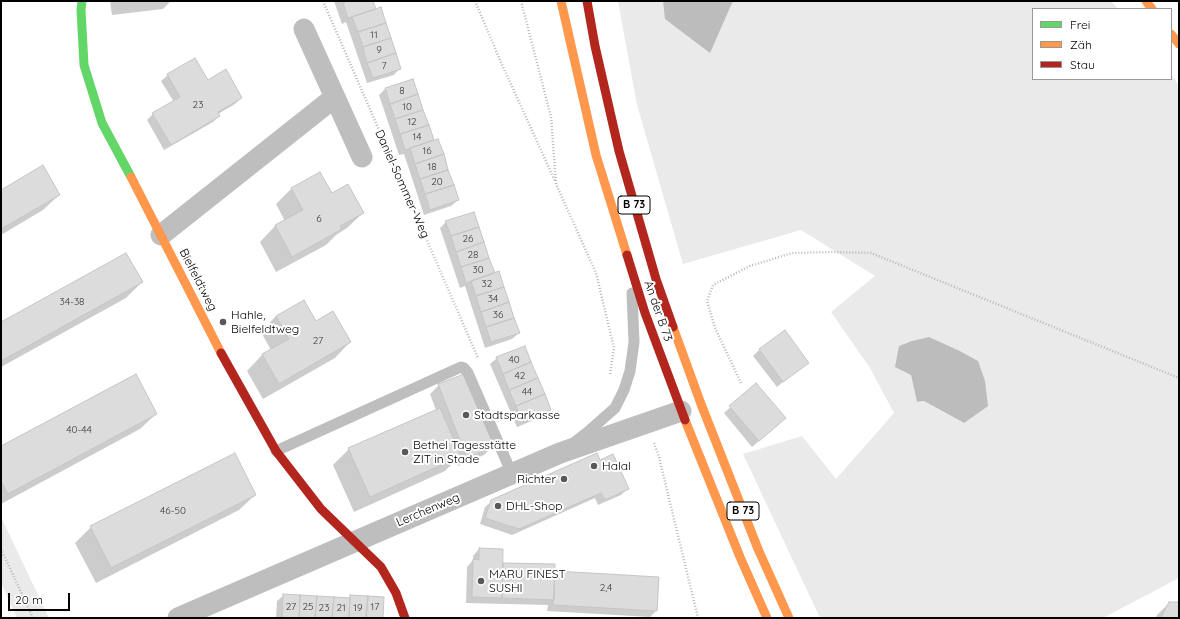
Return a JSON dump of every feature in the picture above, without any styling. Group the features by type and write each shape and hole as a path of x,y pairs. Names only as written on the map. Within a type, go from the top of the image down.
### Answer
{"main road":[{"name":"Bielfeldtweg","path":"82,1 81,10 84,65 102,123 231,373 276,452 321,509 381,567 396,594 405,618"},
{"name":"An der B 73","path":"561,1 596,155 637,288 789,618"},
{"name":"An der B 73","path":"587,1 595,46 619,152 691,407 740,557 767,618"},
{"path":"1172,35 1179,44"}],"street":[{"path":"304,29 362,157"},
{"path":"161,235 335,96"},
{"name":"Lerchenweg","path":"178,618 560,453 691,407"}],"lane":[{"path":"560,453 615,408 624,390 630,371 634,342 632,291 637,288"},
{"path":"276,452 461,367 468,373 512,474"}],"path":[{"name":"Daniel-Sommer-Weg","path":"323,1 478,359"},
{"path":"475,1 596,273 614,348 609,382 624,390"},
{"path":"521,1 551,117 556,184"},
{"path":"741,383 715,328 707,301 713,285 750,266 792,253 832,252 871,253 1179,378"},
{"path":"647,422 659,457 698,618"},
{"path":"1,549 33,618"}],"shaded area":[{"path":"618,1 1111,1 1117,8 1032,8 1032,80 1172,80 1172,76 1179,85 1179,578 1103,618 820,618 743,454 802,436 836,479 894,413 870,368 831,312 875,276 801,230 683,264 637,105","holes":["929,337 978,361 963,423 924,401 917,402 911,375 912,341"]},
{"path":"663,1 734,1 710,53 665,19"},
{"path":"929,337 978,361 985,381 988,406 964,423 924,401 917,402 911,375 895,367 899,346"},
{"path":"1,517 49,618 17,618 1,583"}],"building":[{"path":"347,1 373,1 376,9 348,18 343,3"},
{"path":"381,7 386,23 358,32 352,17"},
{"path":"386,23 391,38 363,47 358,32"},
{"path":"391,38 396,53 367,63 363,47"},
{"path":"396,53 401,69 373,78 367,63"},
{"path":"195,58 208,80 226,69 242,98 218,112 220,116 171,145 152,113 180,97 167,74"},
{"path":"413,79 418,94 390,104 385,88"},
{"path":"418,94 423,110 395,119 390,104"},
{"path":"423,110 429,125 400,134 395,119"},
{"path":"429,125 434,140 405,150 400,134"},
{"path":"438,139 444,154 415,164 410,148"},
{"path":"444,154 448,170 420,179 415,164"},
{"path":"43,165 60,195 1,229 1,190"},
{"path":"448,170 454,185 425,194 420,179"},
{"path":"320,172 332,193 348,184 364,213 340,226 342,229 292,257 275,225 303,210 291,188"},
{"path":"454,185 459,200 430,210 425,194"},
{"path":"474,212 479,227 451,236 445,221"},
{"path":"479,227 484,242 456,252 451,236"},
{"path":"484,242 489,258 461,267 456,252"},
{"path":"126,253 143,282 1,361 1,322"},
{"path":"489,258 495,273 466,283 461,267"},
{"path":"499,271 504,287 476,296 471,281"},
{"path":"504,287 509,302 481,312 476,296"},
{"path":"304,300 316,321 333,311 351,342 279,384 262,354 289,339 276,316"},
{"path":"509,302 514,318 486,327 481,312"},
{"path":"514,318 520,333 491,342 486,327"},
{"path":"785,330 809,363 783,382 759,349"},
{"path":"525,346 531,362 503,374 496,357"},
{"path":"531,362 538,378 509,390 503,374"},
{"path":"136,374 157,414 8,494 1,481 1,446"},
{"name":"Stadtsparkasse","path":"464,374 494,446 467,458 438,384"},
{"path":"538,378 545,394 516,406 509,390"},
{"path":"756,383 786,418 759,441 729,406"},
{"path":"545,394 551,410 523,422 516,406"},
{"name":"Bethel Tagesstätte ZIT in Stade","path":"440,408 461,456 370,497 348,448"},
{"path":"235,453 256,495 111,568 90,526"},
{"path":"597,453 600,460 613,454 629,489 605,500 601,493 519,529 485,518 491,500"},
{"path":"479,548 503,549 502,598 472,597 473,559 479,560"},
{"path":"503,563 555,564 554,600 502,598"},
{"path":"555,571 659,577 657,611 553,605"},
{"path":"283,594 300,595 299,618 282,618"},
{"path":"300,595 317,596 315,618 299,618"},
{"path":"350,595 368,596 366,618 349,618"},
{"path":"317,596 334,597 332,618 315,618"},
{"path":"368,596 384,597 383,618 366,618"},
{"path":"334,597 350,598 349,618 332,618"},
{"path":"1169,602 1179,602 1179,618 1161,618"}],"traffic: fast":[{"path":"82,1 81,10 84,65 102,123 131,177"}],"traffic: slow":[{"path":"561,1 596,155 627,255"},
{"path":"1146,1 1151,8"},
{"path":"1172,35 1179,44"},
{"path":"131,177 221,353"},
{"path":"673,327 701,404 758,549 789,618"},
{"path":"685,420 740,557 767,618"}],"traffic: jam":[{"path":"587,1 595,46 619,151 656,279 673,327"},
{"path":"627,255 645,313 685,420"},
{"path":"221,353 276,451 321,509 381,567 396,593 405,618"}],"place":[{"name":"Hahle, Bielfeldtweg","path":"223,322"},
{"name":"Stadtsparkasse","path":"466,415"},
{"name":"Bethel Tagesstätte ZIT in Stade","path":"405,452"},
{"name":"Halal","path":"594,466"},
{"name":"Richter","path":"564,479"},
{"name":"DHL-Shop","path":"498,506"},
{"name":"MARU FINEST SUSHI","path":"481,581"}]}
